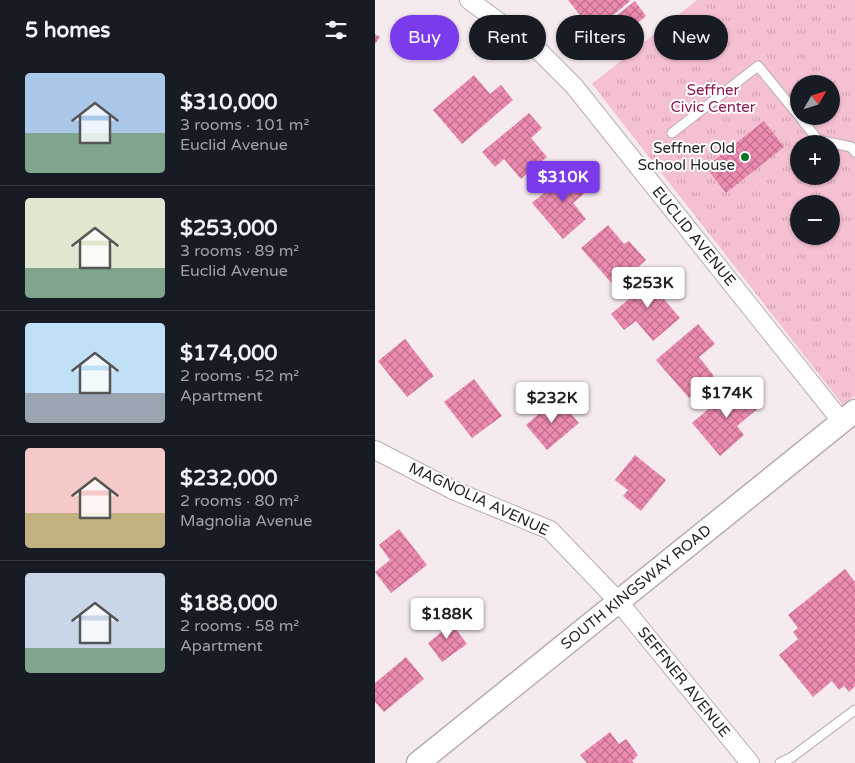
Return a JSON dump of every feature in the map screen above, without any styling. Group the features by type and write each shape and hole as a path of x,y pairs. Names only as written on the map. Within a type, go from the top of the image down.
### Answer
{"street":[{"name":"EUCLID AVENUE","path":"473,1 541,53 574,86 848,416"},
{"name":"SOUTH KINGSWAY ROAD","path":"418,763 848,416"},
{"name":"MAGNOLIA AVENUE","path":"375,450 455,491 551,530 618,601"},
{"name":"SEFFNER AVENUE","path":"618,601 750,763"}],"lane":[{"path":"672,133 758,66 790,105"},
{"path":"806,125 818,140 851,147 855,152"},
{"path":"780,763 792,757 855,710"}],"green space":[{"name":"Seffner Civic Center","path":"697,0 855,0 855,396 843,405 592,84 622,60 644,60 644,42 654,34 654,60 728,60 728,15 678,15"}],"building":[{"path":"568,0 630,1 613,15 580,15"},
{"path":"635,1 646,16 644,18 644,15 618,15"},
{"path":"375,34 380,37 375,44"},
{"path":"474,75 490,94 501,85 513,100 462,144 433,110"},
{"path":"529,113 542,128 531,138 547,157 521,179 504,159 495,167 482,152"},
{"name":"Seffner Old School House","path":"764,121 784,147 726,193 706,167"},
{"path":"574,168 591,188 573,203 586,219 563,239 532,203"},
{"path":"608,225 624,244 629,241 646,260 615,287 581,248"},
{"path":"659,274 672,290 663,298 680,318 653,341 636,321 624,330 611,314"},
{"path":"698,324 715,344 699,357 714,376 689,398 656,360"},
{"path":"405,339 434,376 407,397 378,361"},
{"path":"474,379 502,416 472,438 444,402"},
{"path":"740,382 761,406 737,426 744,435 720,456 692,423"},
{"path":"557,398 579,423 547,450 526,425"},
{"path":"635,455 666,480 641,511 623,496 628,490 615,480"},
{"path":"399,529 427,565 391,593 375,572 390,560 379,545"},
{"path":"845,569 855,582 855,686 849,692 844,686 839,690 832,681 813,697 779,655 798,639 793,632 798,628 788,615"},
{"path":"446,616 467,644 442,662 428,643 443,631 437,622"},
{"path":"406,657 424,679 384,712 375,702 375,683"},
{"path":"610,732 619,744 626,739 638,755 632,761 634,763 587,763 580,755"}],"place":[{"name":"Seffner Old School House","path":"745,157"}]}
